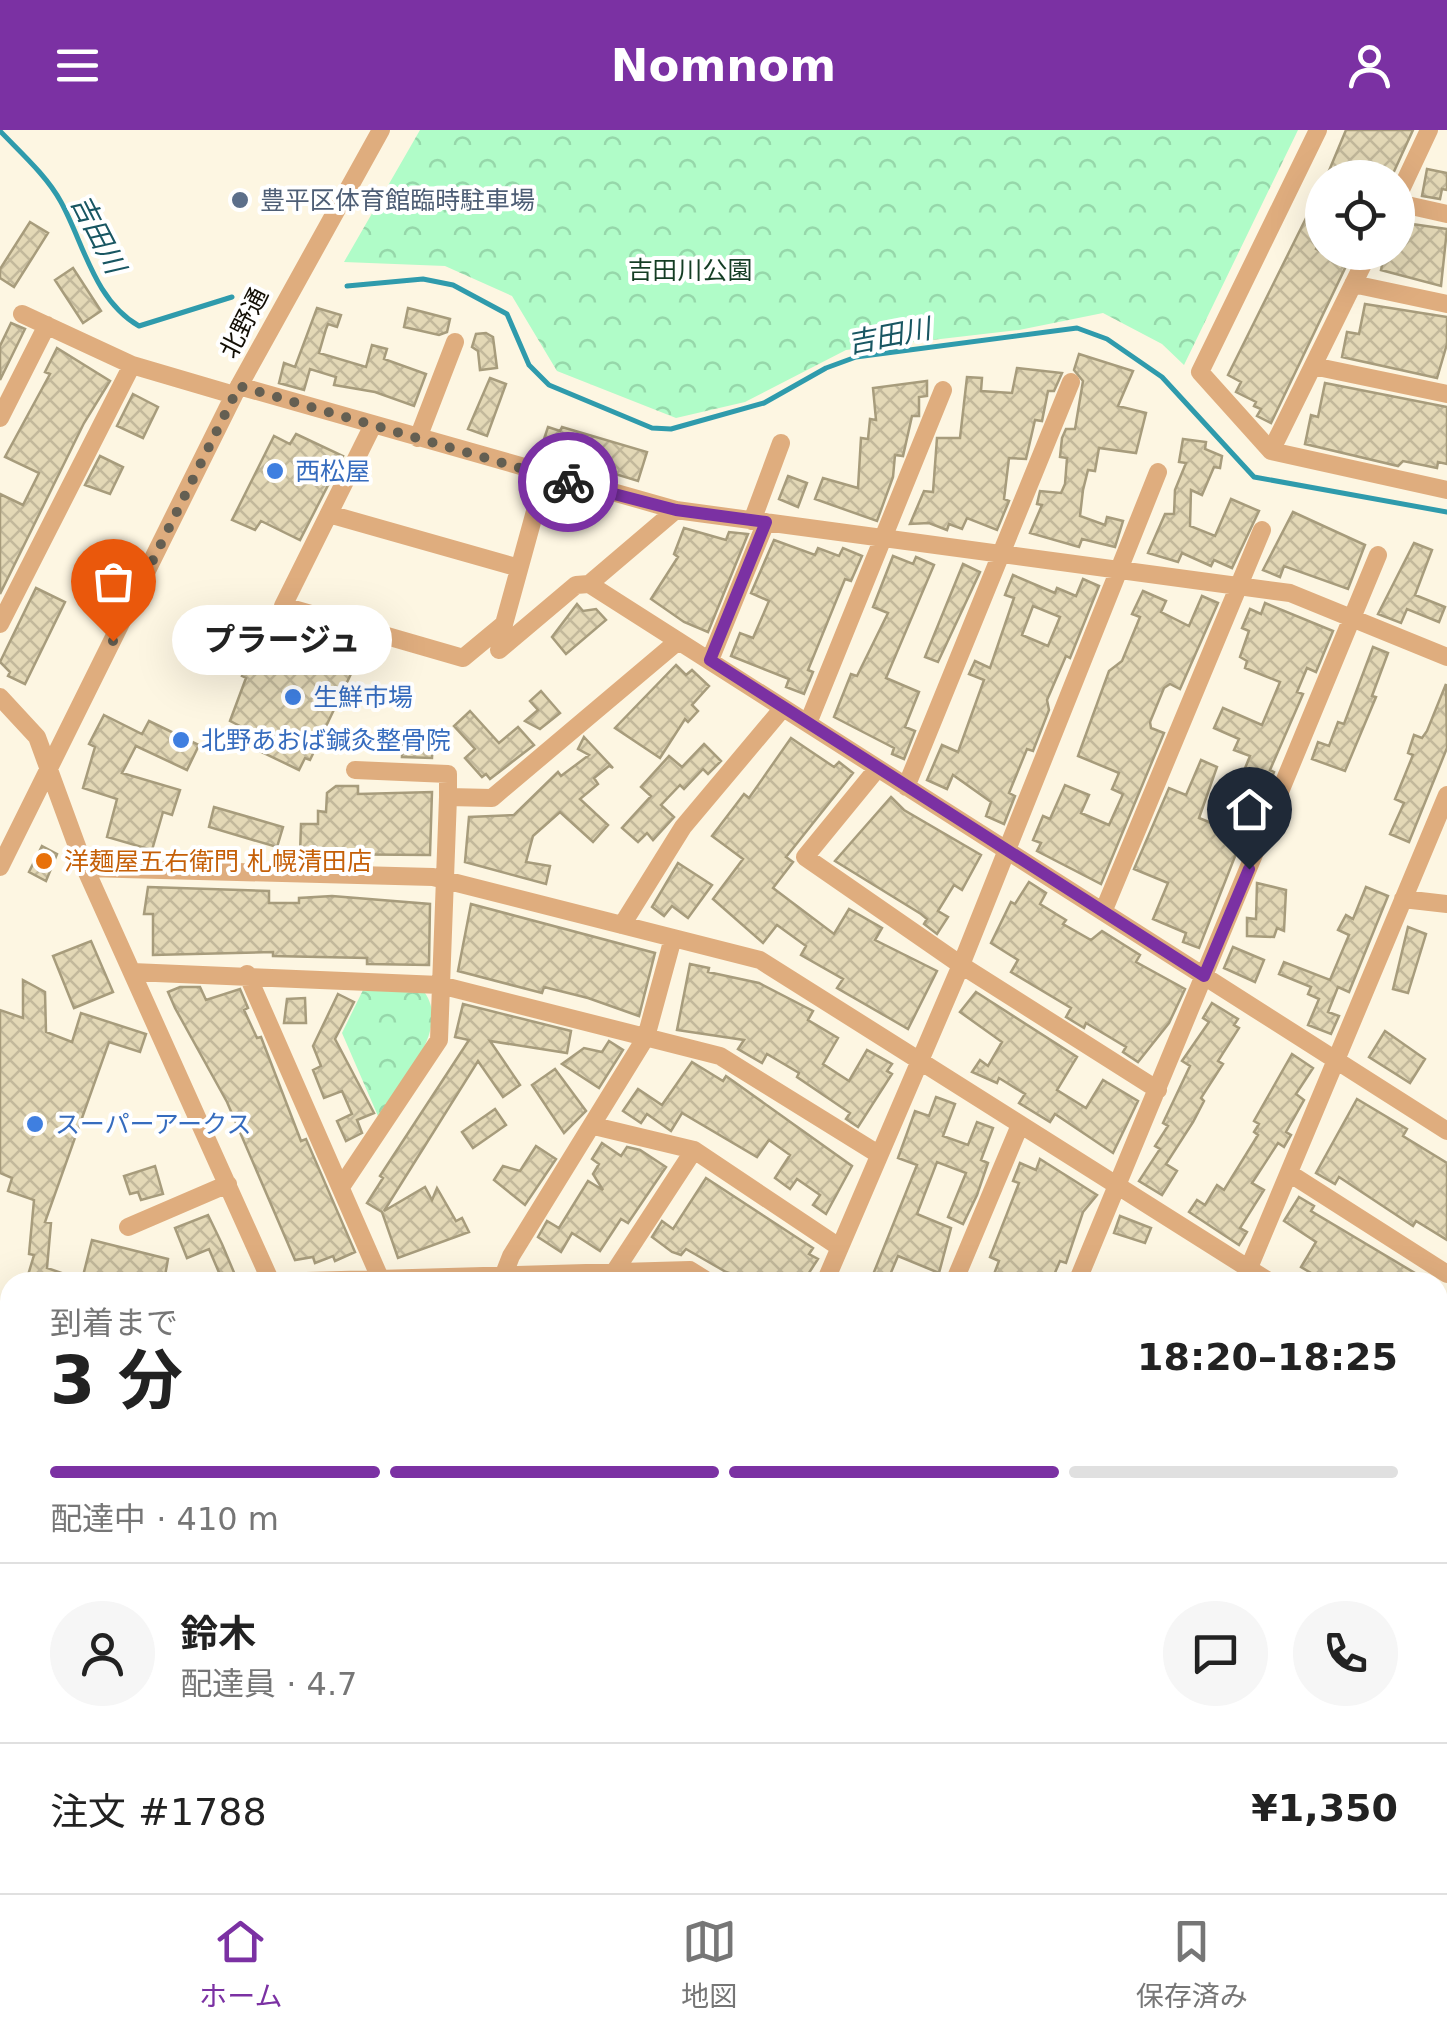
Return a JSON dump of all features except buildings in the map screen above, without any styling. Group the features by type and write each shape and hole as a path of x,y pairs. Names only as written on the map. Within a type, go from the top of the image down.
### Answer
{"street":[{"name":"北野通","path":"0,867 237,391 381,130"},
{"path":"1318,130 1200,372 1272,451 1447,490"},
{"path":"1415,162 1429,130"},
{"path":"1415,205 1447,214"},
{"path":"1272,451 1360,270"},
{"path":"1353,284 1447,304"},
{"path":"22,314 132,365 373,425 676,510 1290,592 1447,658"},
{"path":"0,418 47,324"},
{"path":"418,438 454,342"},
{"path":"0,624 132,365"},
{"path":"1313,366 1447,394"},
{"path":"906,787 1071,382"},
{"path":"808,723 943,390"},
{"path":"373,425 283,606 463,658 504,624 545,475"},
{"path":"710,660 759,522 781,443"},
{"path":"828,1272 916,1060 960,965 1158,472"},
{"path":"498,650 576,585 589,584 676,510"},
{"path":"329,514 519,568"},
{"path":"1104,912 1262,530"},
{"path":"1081,1272 1378,555"},
{"path":"589,584 1447,1131"},
{"path":"448,797 492,798 677,642"},
{"path":"0,697 37,736 85,868 267,1272"},
{"path":"622,924 683,827 782,708"},
{"path":"876,769 805,857 960,965 1158,1090"},
{"path":"341,1187 439,1040 448,797 448,774 355,770"},
{"path":"1247,1272 1447,795"},
{"path":"85,868 443,879 760,960 1118,1186 1239,1272"},
{"path":"1403,899 1447,904"},
{"path":"505,1272 646,1037 673,938"},
{"path":"132,972 440,985 720,1056 878,1154"},
{"path":"248,974 377,1272"},
{"path":"958,1272 1020,1125"},
{"path":"594,1126 694,1150 840,1246"},
{"path":"616,1271 694,1150"},
{"path":"1289,1173 1444,1272"},
{"path":"128,1227 228,1184"},
{"path":"579,1272 693,1272"}],"green space":[{"name":"吉田川公園","path":"420,130 1298,130 1184,365 1162,344 1103,313 1019,330 846,350 745,402 676,418 557,371 512,296 445,266 344,262"},
{"path":"363,990 425,993 431,1008 432,1024 419,1057 378,1116 342,1033"}],"waterway":[{"name":"吉田川","path":"0,131 55,192 111,302 139,326 232,297"},
{"name":"吉田川","path":"347,286 423,279 453,285 507,314 529,365 549,385 652,428 671,429 764,403 826,368 856,357 1077,328 1107,339 1162,377 1254,477 1447,512"}],"way so far":[{"path":"113,641 239,386 568,482"}],"place":[{"name":"豊平区体育館臨時駐車場","path":"240,200"},
{"name":"西松屋","path":"275,471"},
{"name":"プラージュ","path":"113,641"},
{"name":"生鮮市場","path":"293,697"},
{"name":"北野あおば鍼灸整骨院","path":"181,740"},
{"name":"洋麺屋五右衛門 札幌清田店","path":"44,861"},
{"name":"スーパーアークス","path":"35,1124"}],"route":[{"path":"568,482 676,510 766,522 710,660 1204,976 1249,869"}]}
